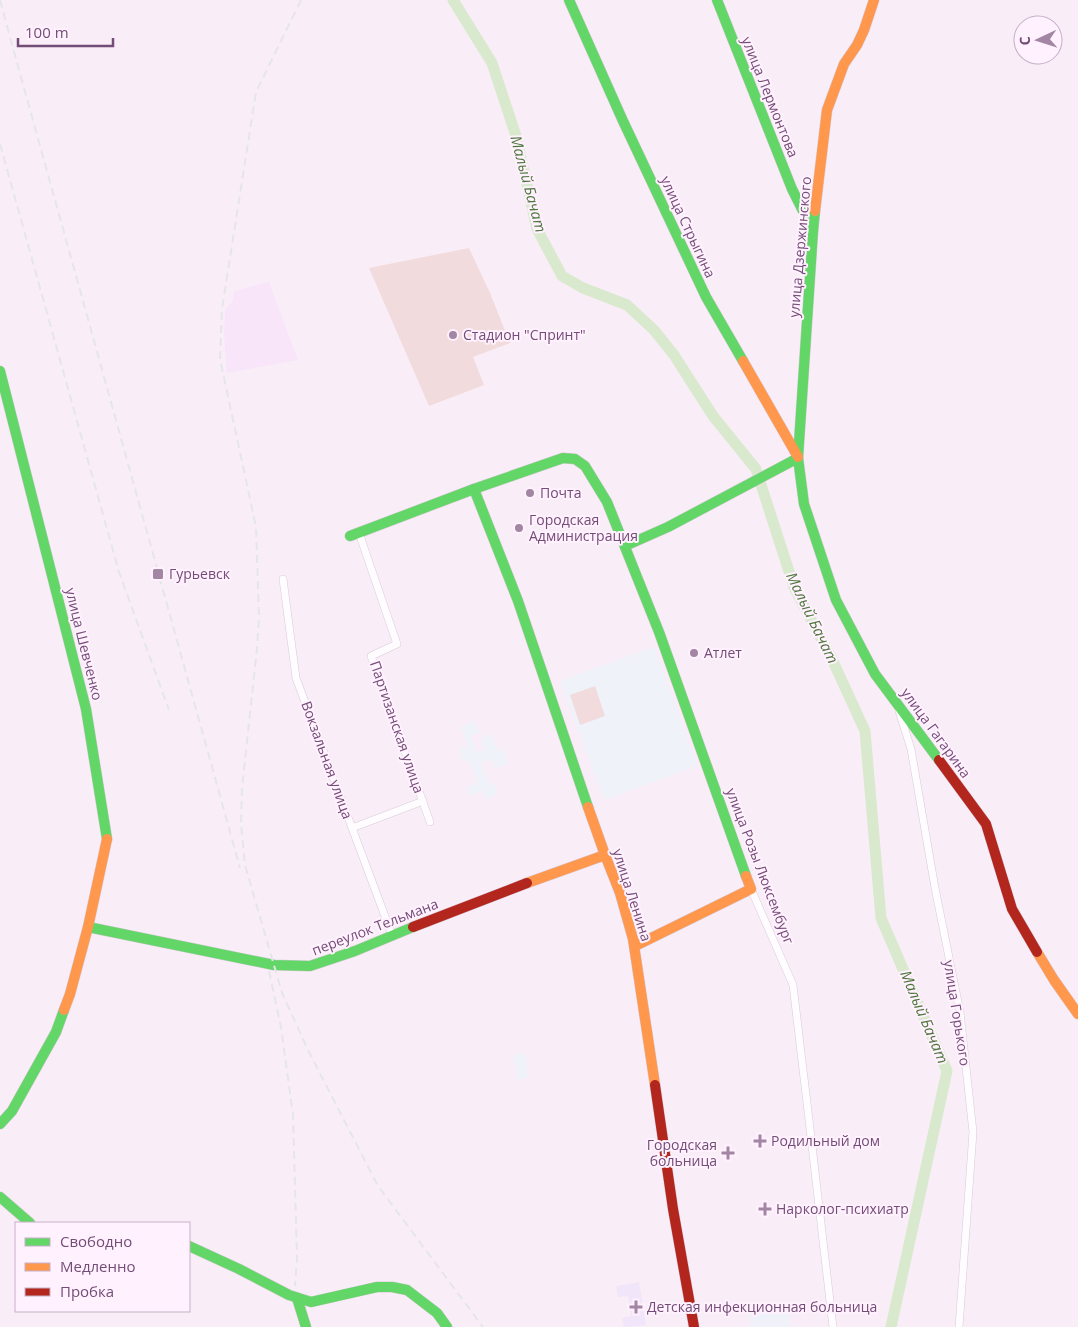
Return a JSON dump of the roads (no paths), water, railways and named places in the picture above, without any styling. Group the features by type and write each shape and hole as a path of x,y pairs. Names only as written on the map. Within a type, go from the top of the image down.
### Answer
{"street":[{"name":"улица Стрыгина","path":"569,0 623,121 706,297 798,458"},
{"name":"улица Лермонтова","path":"716,0 792,190 814,230"},
{"name":"улица Дзержинского","path":"798,458 814,230 827,110 844,64 857,46 864,30 874,0"},
{"name":"улица Шевченко","path":"0,371 86,709 107,840 88,927 70,994 56,1032 12,1111 0,1124"},
{"name":"улица Розы Люксембург","path":"474,489 564,458 575,459 585,466 607,502 659,632 751,889 793,985 833,1327"},
{"path":"625,546 668,527 798,458"},
{"name":"улица Гагарина","path":"798,458 804,504 836,600 875,674 986,824 1012,909 1054,980 1078,1014"},
{"path":"354,534 474,489"},
{"name":"улица Ленина","path":"474,489 516,597 620,894 634,946 673,1209 694,1327"},
{"name":"Партизанская улица","path":"354,534 398,644 371,656 430,822"},
{"name":"Вокзальная улица","path":"283,579 296,678 392,935"},
{"name":"улица Горького","path":"897,703 911,749 935,888 960,1012 973,1132 959,1327"},
{"path":"352,828 423,801"},
{"name":"переулок Тельмана","path":"88,927 274,965 310,966 355,952 392,935 510,889 605,855"},
{"path":"634,946 751,889"},
{"path":"0,1197 29,1222"},
{"path":"190,1246 293,1296 311,1302 377,1288 392,1287 407,1290 437,1313 447,1327"},
{"path":"293,1296 306,1327"}],"waterway":[{"name":"Малый Бачат","path":"453,0 492,63 516,136 537,229 562,276 583,288 627,305 654,330 674,355 713,416 756,469 794,587 832,659 865,731 881,918 947,1071 891,1327"}],"railway":[{"path":"0,0 240,868"},
{"path":"301,0 256,92 222,309 220,359 256,527 259,617 242,788 241,824 245,865 282,993 309,1052 378,1186 483,1327"},
{"path":"0,144 119,572 169,710"},
{"path":"269,971 281,1027 293,1115 297,1259 295,1286"}],"place":[{"name":"Стадион \"Спринт\"","path":"453,335"},
{"name":"Почта","path":"530,493"},
{"name":"Городская Администрация","path":"519,528"},
{"name":"Гурьевск","path":"158,574"},
{"name":"Атлет","path":"694,653"},
{"name":"Родильный дом","path":"760,1141"},
{"name":"Городская больница","path":"728,1153"},
{"name":"Нарколог-психиатр","path":"765,1209"},
{"name":"Детская инфекционная больница","path":"636,1307"}]}
